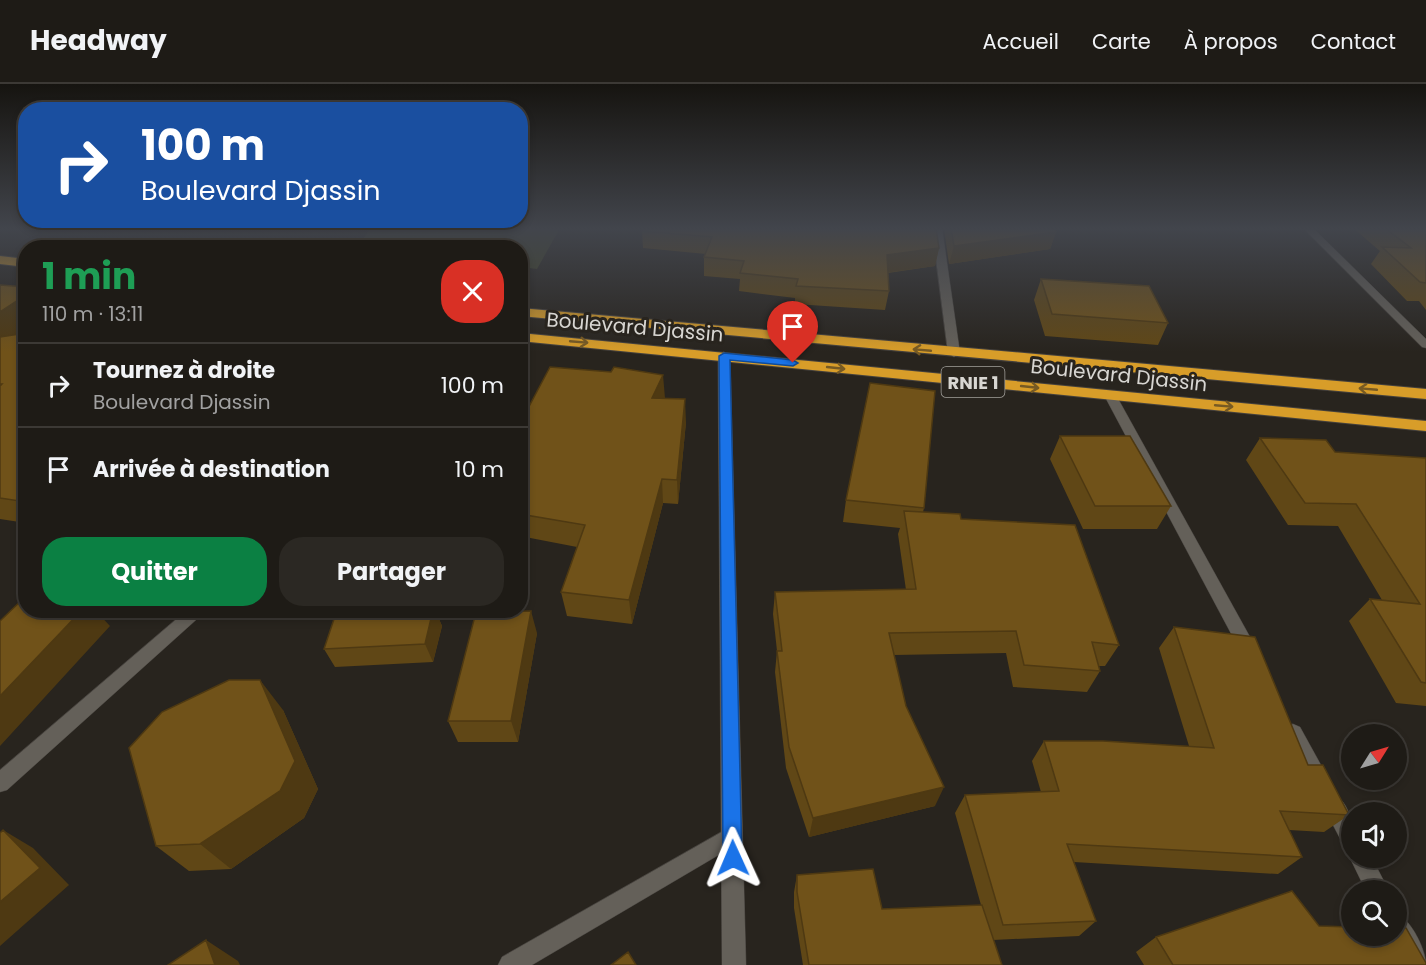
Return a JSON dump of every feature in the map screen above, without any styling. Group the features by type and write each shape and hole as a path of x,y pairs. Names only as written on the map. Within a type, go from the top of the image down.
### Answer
{"highway":[{"name":"Boulevard Djassin","path":"528,313 1426,394"},
{"name":"Boulevard Djassin","path":"528,338 1426,426"}],"street":[{"path":"943,269 954,353"},
{"path":"1349,269 1426,345"},
{"path":"724,356 734,965"},
{"path":"1110,396 1256,665"},
{"path":"0,783 190,618"},
{"path":"1284,717 1341,821"},
{"path":"510,965 732,836"},
{"path":"1407,944 1419,965"}],"building":[{"path":"741,269 888,269 889,291 796,286 798,279 740,273"},
{"path":"1406,269 1426,269 1426,283 1420,282"},
{"path":"1041,279 1149,286 1168,323 1052,314"},
{"path":"0,285 18,286 18,300 0,312"},
{"path":"18,334 18,501 0,498 0,386 2,384 0,384 0,337"},
{"path":"550,367 611,372 614,367 663,375 652,398 685,399 677,480 662,479 629,600 561,592 585,525 528,515 528,408"},
{"path":"870,383 935,391 924,508 846,500"},
{"path":"1060,436 1130,436 1171,506 1095,506"},
{"path":"1260,438 1326,440 1335,452 1426,458 1426,683 1421,682 1370,599 1420,604 1356,504 1305,503"},
{"path":"904,511 960,514 961,519 1075,525 1119,645 1092,642 1100,671 1024,665 1016,631 889,633 906,706 944,787 813,818 789,747 777,651 782,651 775,592 916,589"},
{"path":"18,604 18,618 74,618 0,696 0,621"},
{"path":"528,611 531,611 511,721 448,721 474,618 528,618"},
{"path":"334,618 431,618 425,644 324,649"},
{"path":"1174,627 1255,637 1308,765 1323,765 1342,802 1341,815 1280,811 1302,857 1067,844 1096,921 1003,925 965,795 1059,791 1044,741 1103,741 1214,748"},
{"path":"229,680 260,680 295,761 280,791 200,844 156,846 129,748 162,712"},
{"path":"3,830 40,868 0,902 0,833"},
{"path":"873,869 882,909 982,905 1002,965 809,965 797,892 797,875"},
{"path":"1292,891 1319,926 1341,927 1341,946 1407,946 1407,930 1426,965 1173,965 1156,937"},
{"path":"206,940 215,965 168,965"},
{"path":"628,952 636,965 611,965"}],"route":[{"path":"733,858 724,356 793,363"}]}
